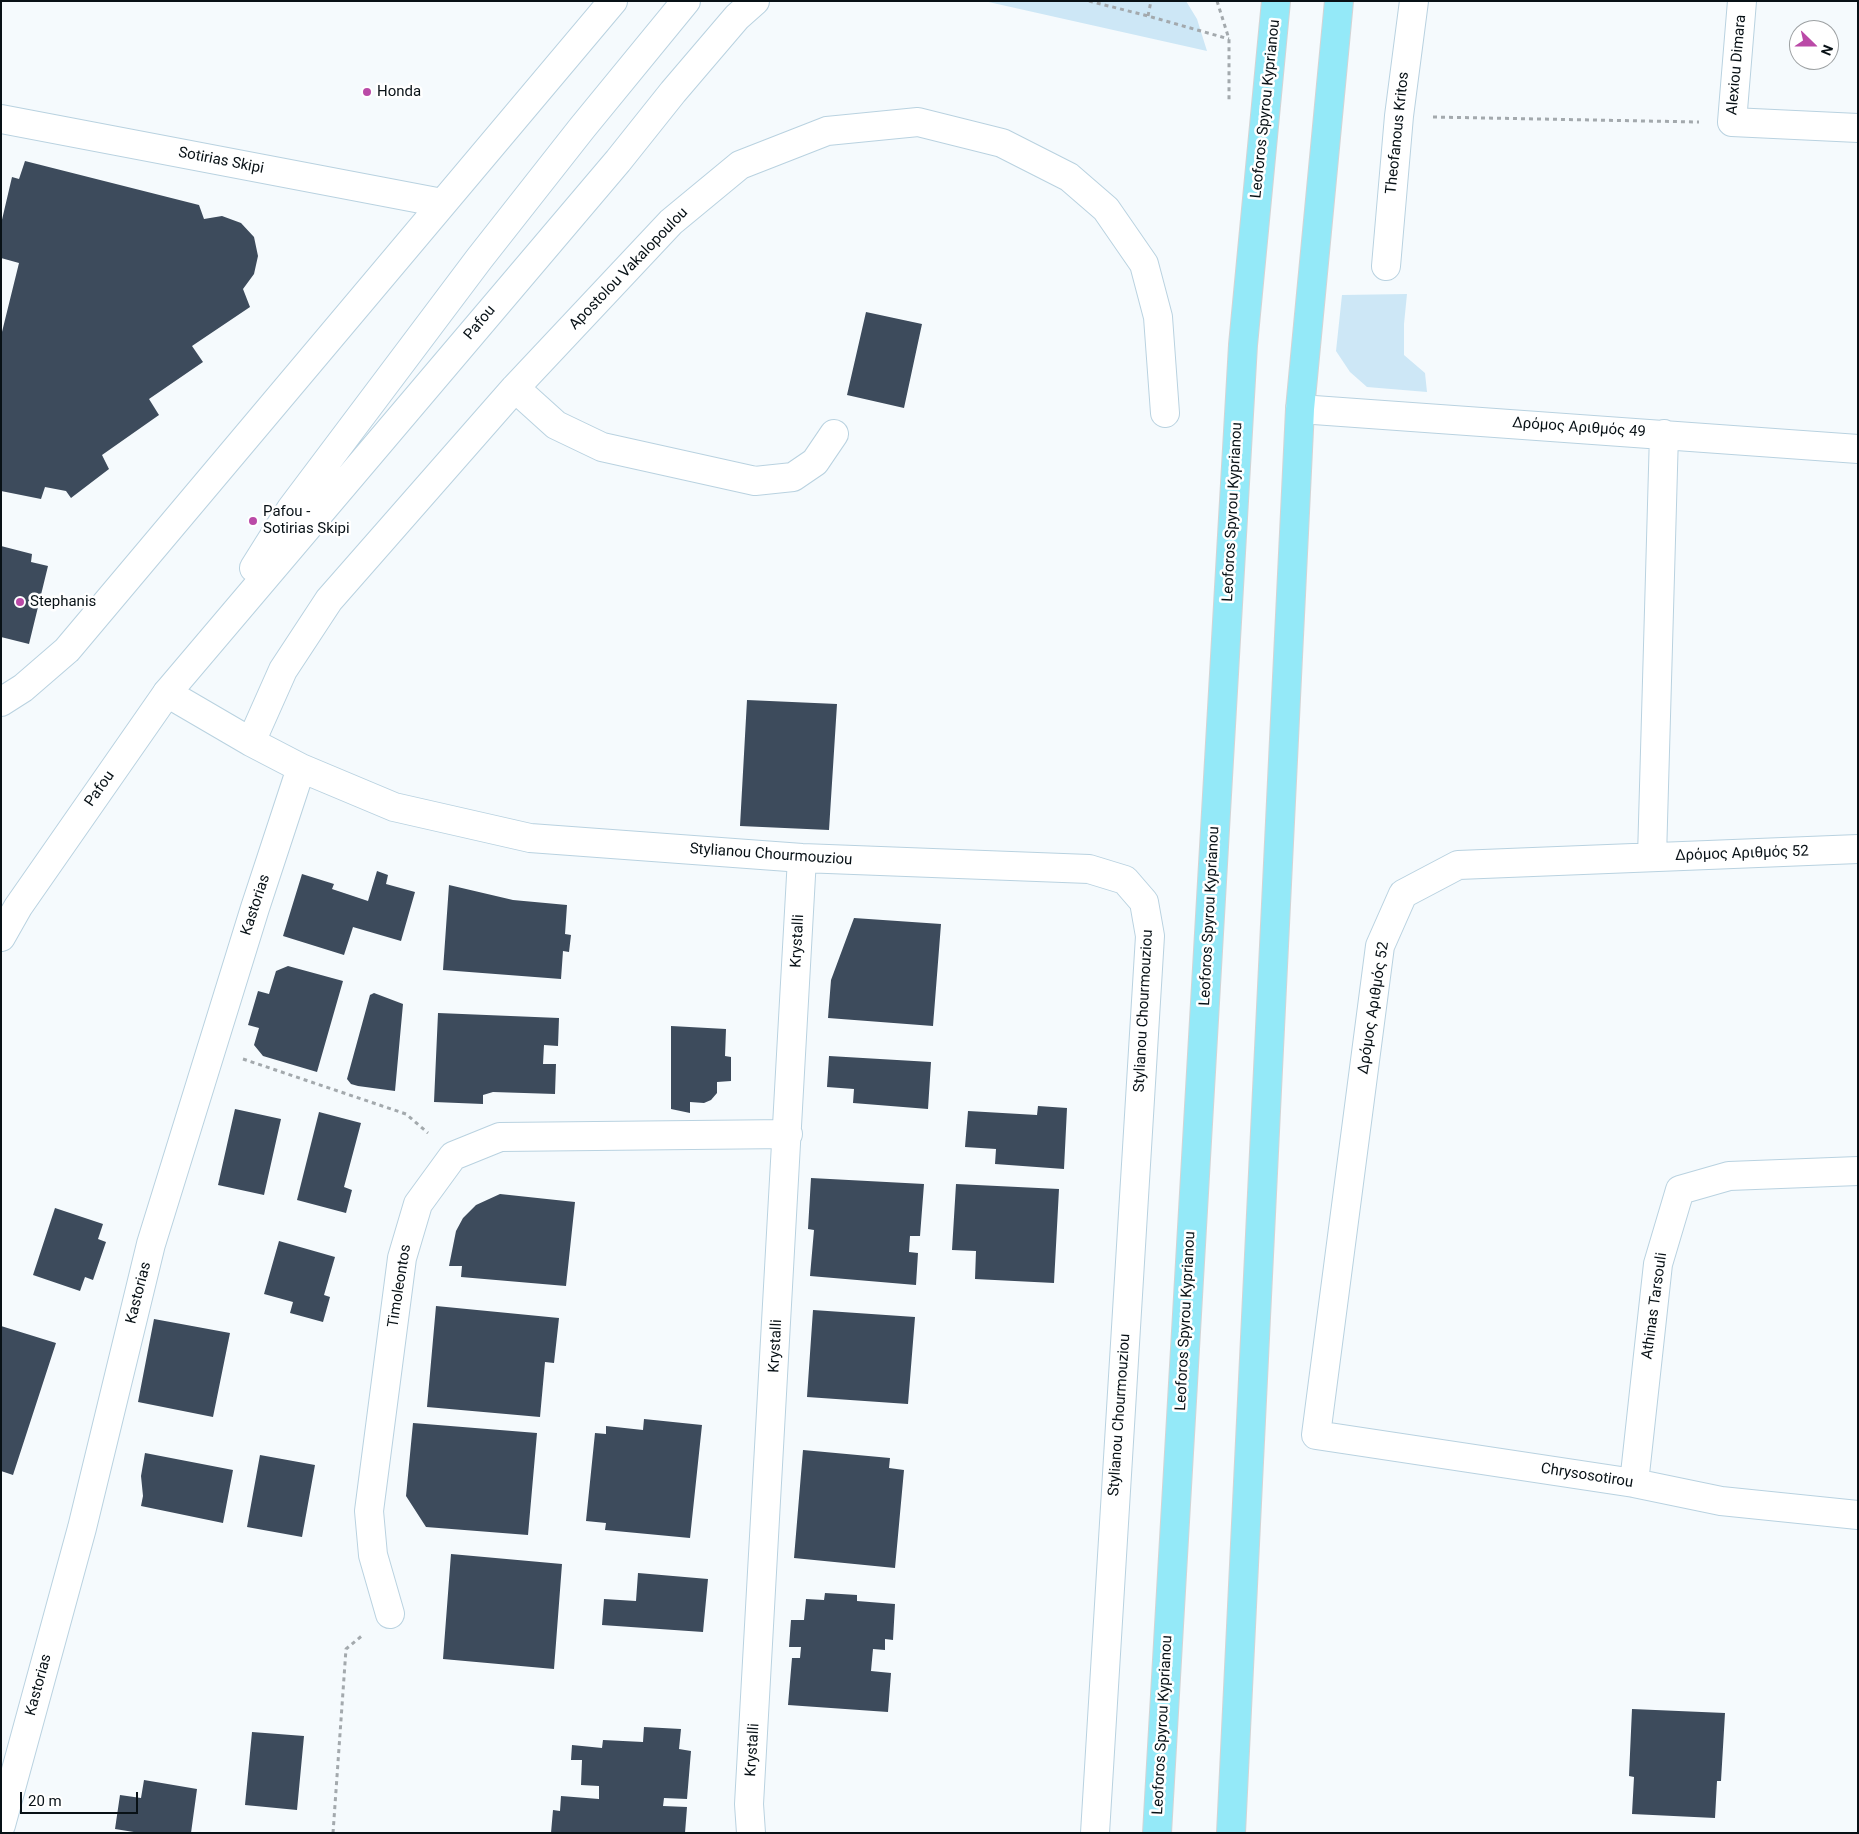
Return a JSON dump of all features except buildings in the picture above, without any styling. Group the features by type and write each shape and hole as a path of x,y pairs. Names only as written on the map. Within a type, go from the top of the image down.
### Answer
{"main road":[{"path":"1258,1 1272,36"},
{"name":"Leoforos Spyrou Kyprianou","path":"1157,1833 1243,346 1276,1"},
{"path":"1231,1833 1300,409 1339,1"}],"street":[{"path":"1,702 23,688 68,650 613,1"},
{"name":"Pafou","path":"206,646 291,509 479,259 582,128 686,1"},
{"name":"Pafou","path":"1,937 18,908 167,693 618,161 673,92 737,17 755,1"},
{"name":"Theofanous Kritos","path":"1386,266 1399,116 1414,1"},
{"name":"Alexiou Dimara","path":"1742,1 1732,122 1858,128"},
{"name":"Sotirias Skipi","path":"1,119 442,203"},
{"name":"Apostolou Vakalopoulou","path":"250,742 283,670 328,600 515,388 671,222 740,165 827,131 918,122 1002,143 1069,177 1106,209 1144,264 1158,317 1166,413"},
{"path":"515,388 556,425 602,447 755,481 793,477 815,462 834,434"},
{"name":"Δρόμος Αριθμός 49","path":"1300,409 1858,449"},
{"path":"1652,858 1664,434"},
{"name":"Stylianou Chourmouziou","path":"167,693 250,742 301,768 394,807 530,838 802,858 1089,869 1125,880 1144,902 1150,936 1095,1833"},
{"name":"Kastorias","path":"1,1825 82,1528 151,1244 255,908 301,768"},
{"name":"Δρόμος Αριθμός 52","path":"1316,1434 1380,946 1403,894 1458,865 1858,849"},
{"name":"Krystalli","path":"751,1833 749,1804 802,858"},
{"path":"453,1156 500,1137 788,1134"},
{"name":"Timoleontos","path":"390,1614 373,1555 369,1511 402,1258 418,1204 453,1156"},
{"name":"Athinas Tarsouli","path":"1634,1483 1658,1264 1680,1190 1729,1176 1858,1171"},
{"name":"Chrysosotirou","path":"1316,1434 1634,1483 1721,1501 1858,1515"}],"path":[{"path":"1089,1 1229,39 1217,1"},
{"path":"1148,16 1150,1"},
{"path":"1399,116 1732,122"},
{"path":"211,1048 406,1114 453,1156"},
{"path":"332,1833 346,1649 390,1614"}],"shaded area":[{"path":"984,1 1186,1 1197,19 1207,51"},
{"path":"1407,294 1404,324 1404,355 1425,373 1427,392 1367,387 1350,372 1336,351 1342,295"}],"place":[{"name":"Honda","path":"367,92"},
{"name":"Pafou - Sotirias Skipi","path":"253,521"},
{"name":"Stephanis","path":"20,602"}]}
